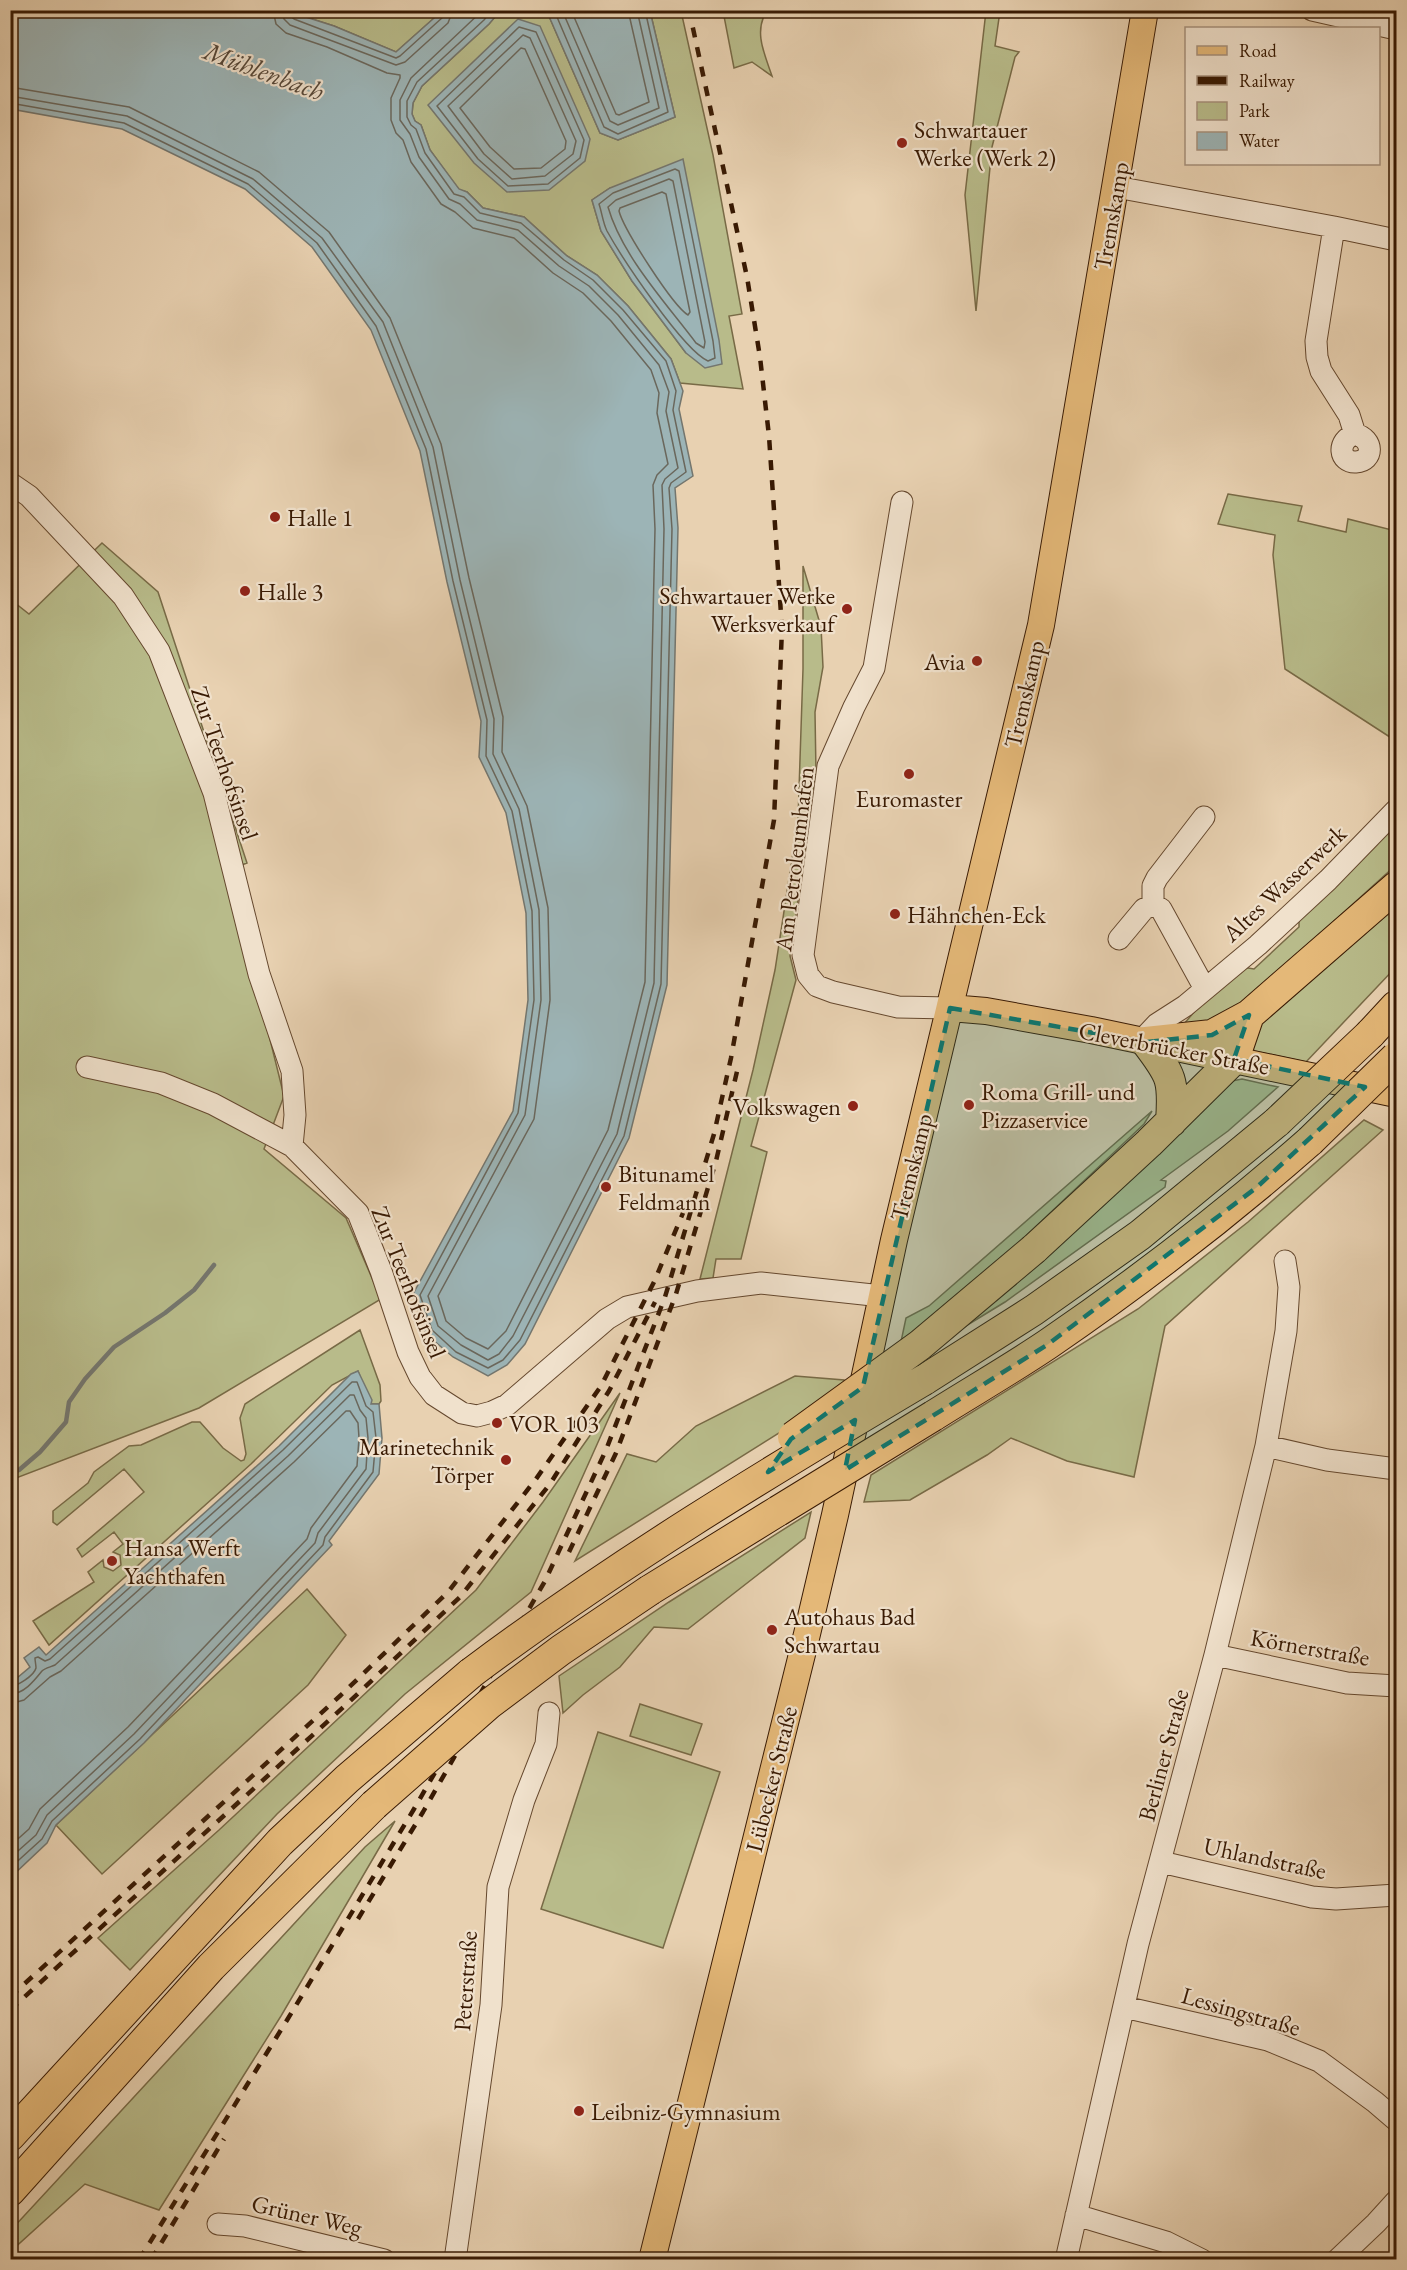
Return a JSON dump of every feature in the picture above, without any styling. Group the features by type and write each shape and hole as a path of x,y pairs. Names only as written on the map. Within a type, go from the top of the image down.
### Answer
{"highway":[{"path":"1143,1042 1212,1035 1249,1015 1396,887"},
{"path":"10,2136 280,1842 347,1779 471,1673 538,1623 627,1562 768,1472 924,1380 1034,1310 1140,1235 1278,1122 1396,1006"},
{"path":"768,1472 791,1439 920,1345 1034,1249 1171,1122 1234,1059 1249,1015"},
{"path":"1143,1042 1165,1066 1172,1083 1171,1122"},
{"path":"10,2192 211,1967 374,1805 489,1704 561,1650 650,1590 1047,1345 1155,1268 1256,1188 1310,1141 1396,1057"}],"main road":[{"name":"Tremskamp","path":"882,1296 1041,625 1134,86 1145,10"},
{"name":"Cleverbrücker Straße","path":"950,1008 986,1011 1234,1059 1396,1094"},
{"name":"Lübecker Straße","path":"652,2259 807,1634 882,1296"}],"street":[{"path":"1312,10 1363,16 1396,29"},
{"path":"1116,186 1334,227 1393,235"},
{"path":"1334,227 1316,341 1317,357 1321,371 1349,415 1355,434"},
{"name":"Zur Teerhofsinsel","path":"10,483 29,496 123,596 159,651 214,793 259,974 292,1071 295,1115 292,1146"},
{"name":"Am Petroleumhafen","path":"902,502 874,668 828,766 803,955 808,975 817,986 833,992 898,1007 950,1008"},
{"name":"Altes Wasserwerk","path":"1143,1042 1157,1024 1205,990 1284,921 1396,810"},
{"path":"1153,905 1153,886 1157,878 1204,817"},
{"path":"1153,905 1161,909 1205,990"},
{"path":"1119,939 1144,909 1153,905"},
{"name":"Zur Teerhofsinsel","path":"87,1067 161,1083 213,1104 292,1146 358,1213 381,1270 408,1352 420,1377 434,1395 462,1413 477,1416 507,1405 607,1318 627,1307 697,1291 761,1283 882,1296"},
{"name":"Berliner Straße","path":"1066,2259 1138,1944 1215,1656 1266,1446 1286,1331 1289,1287 1285,1261"},
{"path":"1266,1446 1327,1460 1396,1469"},
{"name":"Körnerstraße","path":"1215,1656 1347,1683 1396,1686"},
{"name":"Peterstraße","path":"454,2259 491,2005 498,1887 524,1800 546,1744 549,1713"},
{"name":"Uhlandstraße","path":"1161,1862 1312,1897 1336,1899 1396,1895"},
{"name":"Lessingstraße","path":"1124,2007 1268,2040 1288,2048 1319,2061 1396,2120"},
{"path":"1337,2259 1396,2201"},
{"path":"1076,2215 1166,2242 1202,2259"},
{"name":"Grüner Weg","path":"218,2224 245,2226 384,2259"}],"highlighted area":[{"path":"950,1008 1146,1042 1212,1035 1249,1015 1234,1059 1365,1087 1256,1188 1047,1345 845,1470 855,1420 768,1472 791,1439 863,1387"}],"green space":[{"path":"287,11 442,11 396,52 334,26"},
{"path":"500,11 549,11 548,14 600,133 618,140 675,117 650,11 681,11 713,155 742,314 729,316 743,389 680,383 671,359 628,306 597,275 567,256 524,217 483,208 467,192 459,190 430,150 421,125 415,121 412,114 413,103 422,86","holes":["610,188 686,353 632,281 601,231 592,200"]},
{"path":"723,11 767,11 761,27 761,35 772,76 752,62 734,68"},
{"path":"986,11 1000,11 995,46 1019,52 1015,57 992,147 976,311 965,195"},
{"path":"1228,494 1302,506 1298,521 1346,532 1348,519 1396,531 1396,741 1285,669 1273,555 1275,535 1218,524"},
{"path":"102,543 158,592 247,863 228,870 284,1096 264,1149 346,1218 381,1299 199,1408 11,1480 10,599 29,614"},
{"path":"803,566 821,627 823,667 815,712 816,773 790,956 796,980 751,1146 767,1152 741,1259 716,1259 713,1278 700,1279 753,1070 775,970 798,820 803,669"},
{"path":"1396,824 1396,865 1249,998 1211,1026 1183,1025 1201,1004 1242,967 1254,969 1299,927 1299,917"},
{"path":"1396,901 1396,967 1306,1062 1254,1051 1250,1038 1255,1022"},
{"path":"1242,1079 1278,1087 1228,1131 1161,1180 1166,1181 1165,1187 1005,1302 951,1335 1227,1082"},
{"path":"1152,1111 1144,1124 934,1323 899,1351 906,1318 929,1306"},
{"path":"1364,1120 1383,1130 1165,1326 1134,1477 1067,1461 1011,1438 987,1455 910,1500 864,1502 871,1475 1138,1309 1248,1222"},
{"path":"360,1330 380,1385 381,1401 379,1404 371,1404 358,1371 332,1385 251,1464 49,1645 33,1621 94,1582 88,1572 103,1560 104,1567 113,1571 121,1565 120,1555 113,1552 123,1544 114,1532 82,1557 77,1549 144,1492 124,1469 57,1525 53,1522 53,1511 88,1483 94,1472 129,1446 141,1445 192,1422 200,1422 223,1448 241,1461 244,1460 246,1454 240,1418 245,1404"},
{"path":"795,1376 844,1380 841,1394 575,1561 627,1454 656,1462 696,1426"},
{"path":"620,1393 531,1592 405,1694 277,1814 130,1970 98,1938 219,1830 476,1590 543,1502"},
{"path":"811,1512 805,1538 688,1629 654,1627 620,1667 563,1713 559,1676 669,1602"},
{"path":"307,1589 346,1635 308,1685 102,1874 56,1825"},
{"path":"640,1704 702,1724 691,1755 630,1736"},
{"path":"598,1732 720,1772 663,1948 541,1909"},
{"path":"395,1821 281,2016 159,2210 85,2184 11,2251 11,2230 365,1847"}],"water":[{"path":"549,10 650,11 675,117 618,140 600,133 548,14"},
{"name":"Mühlenbach","path":"10,11 287,11 334,26 396,52 442,11 500,11 422,86 413,103 412,114 415,121 421,125 430,150 459,189 467,192 483,208 524,217 567,256 597,275 628,306 671,359 683,391 679,409 693,476 675,488 678,528 667,985 629,1138 525,1344 507,1365 488,1376 453,1357 426,1334 413,1294 513,1111 528,1000 526,913 506,813 479,757 481,721 447,582 420,451 371,330 312,247 245,189 122,129 11,109"},
{"path":"518,19 540,26 590,139 585,161 549,190 507,192 474,163 428,105"},
{"path":"683,159 722,364 705,368 686,353 632,281 601,231 592,200 610,188"},
{"path":"358,1371 372,1400 371,1404 379,1404 382,1438 379,1474 329,1541 332,1545 144,1743 56,1825 47,1843 11,1877 11,1683 30,1667 24,1658 39,1647 46,1655 279,1446 351,1374"}],"waterway":[{"path":"10,1474 19,1470 40,1452 66,1422 69,1402 85,1379 114,1347 165,1313 194,1290 214,1265"}],"railway":[{"path":"139,2260 414,1809 545,1581 606,1450 665,1297 714,1134 731,1058 774,820 782,629 769,436 760,357 747,277 689,10"},
{"path":"569,1552 616,1453 676,1294 716,1161 739,1063"},
{"path":"10,1997 341,1695 448,1592 536,1479 601,1386 654,1282 683,1213"},
{"path":"10,2010 349,1702 460,1597 550,1484 609,1391 655,1302"},
{"path":"358,1919 477,1717"},
{"path":"151,2260 224,2139"}],"place":[{"name":"Schwartauer Werke (Werk 2)","path":"902,143"},
{"name":"Halle 1","path":"275,517"},
{"name":"Halle 3","path":"245,591"},
{"name":"Schwartauer Werke Werksverkauf","path":"847,609"},
{"name":"Avia","path":"977,661"},
{"name":"Euromaster","path":"909,774"},
{"name":"Hähnchen-Eck","path":"895,914"},
{"name":"Roma Grill- und Pizzaservice","path":"969,1105"},
{"name":"Volkswagen","path":"853,1106"},
{"name":"Bitunamel Feldmann","path":"606,1187"},
{"name":"VOR 103","path":"497,1423"},
{"name":"Marinetechnik Törper","path":"506,1460"},
{"name":"Hansa Werft Yachthafen","path":"112,1561"},
{"name":"Autohaus Bad Schwartau","path":"772,1630"},
{"name":"Leibniz-Gymnasium","path":"579,2111"}]}
